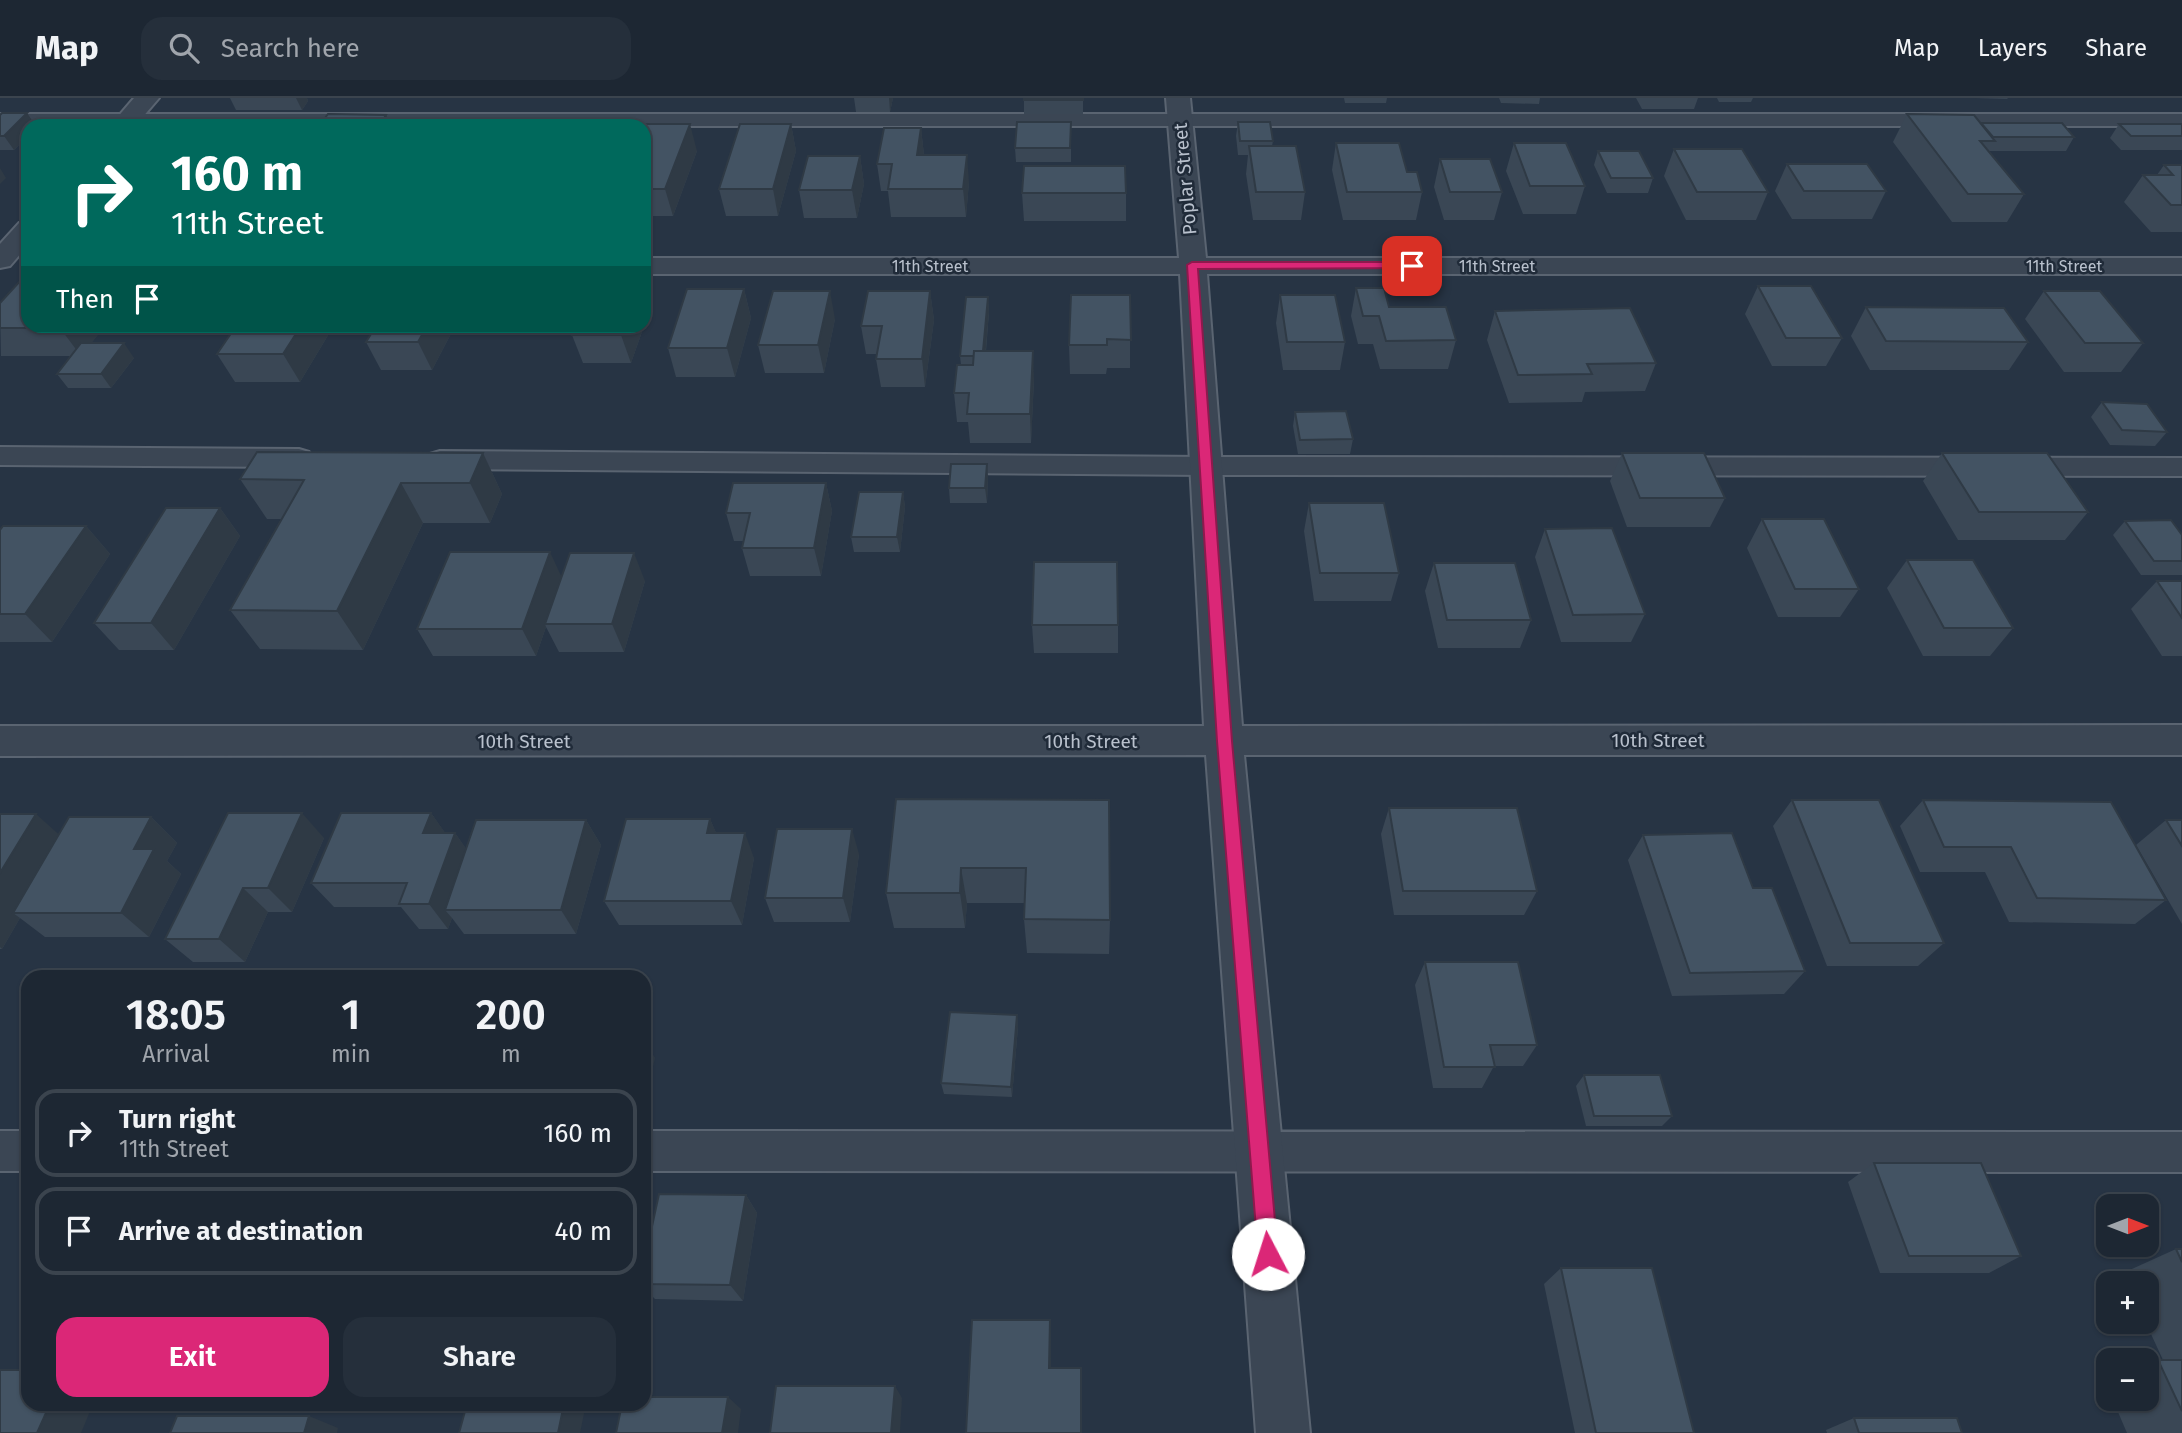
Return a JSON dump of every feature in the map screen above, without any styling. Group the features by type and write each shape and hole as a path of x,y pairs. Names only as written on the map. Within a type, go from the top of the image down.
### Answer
{"street":[{"path":"128,119 147,98"},
{"name":"Poplar Street","path":"1179,109 1224,741 1283,1433"},
{"path":"0,260 21,237"},
{"name":"11th Street","path":"651,266 2182,266"},
{"path":"0,267 21,267"},
{"name":"10th Street","path":"0,741 2182,740"}],"lane":[{"path":"425,119 1179,109 2182,120"},
{"path":"0,120 21,121"},
{"path":"0,456 319,459"},
{"path":"416,459 1206,466 2182,467"},
{"path":"0,1151 21,1151"},
{"path":"651,1151 2182,1152"}],"building":[{"path":"1083,98 1083,100 1024,100"},
{"path":"2,113 27,113 4,136 0,136"},
{"path":"328,114 386,115 383,119 324,119"},
{"path":"1907,114 1974,115 1995,141 1980,141 2024,194 1968,194"},
{"path":"1017,122 1071,122 1070,148 1015,148"},
{"path":"1238,122 1270,122 1273,141 1240,141"},
{"path":"1981,123 2062,123 2074,137 1993,137"},
{"path":"651,124 690,124 665,189 651,189"},
{"path":"740,124 791,124 773,189 719,189"},
{"path":"2119,124 2182,124 2182,136 2131,136"},
{"path":"884,128 921,128 917,155 967,155 963,189 888,189 892,164 877,164"},
{"path":"1336,143 1399,143 1407,172 1417,172 1422,192 1347,192"},
{"path":"1514,143 1566,143 1585,186 1530,186"},
{"path":"1249,146 1296,146 1305,192 1256,192"},
{"path":"1674,149 1742,149 1768,192 1697,192"},
{"path":"1598,151 1639,151 1653,178 1611,178"},
{"path":"808,156 860,156 852,190 799,190"},
{"path":"1440,159 1490,159 1502,192 1450,192"},
{"path":"1787,164 1867,164 1886,191 1804,191"},
{"path":"2164,165 2182,165 2182,205 2171,205 2143,175 2173,175"},
{"path":"1024,166 1125,166 1126,193 1022,193"},
{"path":"21,280 21,328 0,328 0,303"},
{"path":"1758,286 1811,286 1842,338 1786,338"},
{"path":"1356,288 1384,288 1389,307 1446,307 1456,340 1386,341 1379,316 1363,316"},
{"path":"687,289 744,289 727,348 668,348"},
{"path":"773,291 830,291 818,345 758,345"},
{"path":"868,291 930,291 922,359 876,359 882,326 861,326"},
{"path":"2044,291 2100,291 2143,343 2085,343"},
{"path":"1071,295 1130,295 1131,340 1107,339 1107,345 1069,345"},
{"path":"1280,295 1335,295 1345,342 1287,342"},
{"path":"966,297 988,297 983,351 974,351 974,356 960,356"},
{"path":"1866,307 2004,308 2028,342 1886,341"},
{"path":"1630,308 1656,363 1587,364 1592,374 1518,375 1495,311"},
{"path":"231,333 296,333 283,354 217,354"},
{"path":"372,333 423,333 418,342 366,342"},
{"path":"573,333 622,333 621,335 572,335"},
{"path":"81,343 124,343 101,374 57,374"},
{"path":"974,351 1033,351 1030,414 967,414 969,393 954,393 957,365 973,365"},
{"path":"2102,402 2147,404 2167,432 2122,430"},
{"path":"1346,411 1353,439 1300,440 1295,412"},
{"path":"257,452 483,453 470,483 401,483 337,611 230,610 304,480 240,479"},
{"path":"1622,453 1704,453 1725,498 1640,498"},
{"path":"1942,453 2047,453 2088,512 1979,512"},
{"path":"951,464 987,464 985,488 949,488"},
{"path":"733,483 826,483 814,548 742,548 750,513 726,513"},
{"path":"859,492 903,492 897,537 851,537"},
{"path":"1309,503 1384,503 1399,573 1320,573"},
{"path":"166,508 220,508 151,623 94,623"},
{"path":"1762,519 1824,519 1859,589 1795,589"},
{"path":"2171,520 2182,535 2182,561 2154,561 2125,521"},
{"path":"3,526 86,526 25,614 0,614 0,530"},
{"path":"1612,528 1645,614 1573,615 1545,529"},
{"path":"450,552 550,552 522,629 417,629"},
{"path":"570,553 634,553 612,624 545,624"},
{"path":"1907,560 1973,560 2013,628 1944,628"},
{"path":"1034,562 1117,562 1118,625 1032,625"},
{"path":"1434,563 1515,563 1531,620 1447,620"},
{"path":"2157,581 2182,581 2182,618"},
{"path":"896,799 1109,800 1110,920 1024,919 1026,868 961,868 960,893 886,893"},
{"path":"1792,800 1879,800 1944,943 1850,943"},
{"path":"1923,800 2111,802 2166,900 2037,898 2011,847 1944,847"},
{"path":"1389,808 1517,808 1537,891 1403,891"},
{"path":"228,813 302,813 268,888 243,888 219,939 165,939"},
{"path":"341,813 431,813 423,833 455,833 429,904 399,904 407,883 311,883"},
{"path":"0,814 36,814 0,873"},
{"path":"69,817 151,817 134,849 154,849 121,913 13,913"},
{"path":"626,819 710,819 707,833 745,833 731,901 604,901"},
{"path":"476,820 586,820 561,910 445,910"},
{"path":"2166,820 2182,820 2182,846"},
{"path":"777,829 852,829 843,898 765,898"},
{"path":"1732,833 1753,888 1772,888 1805,971 1690,973 1643,835"},
{"path":"1425,962 1518,962 1537,1045 1490,1045 1495,1067 1444,1067"},
{"path":"950,1012 1017,1015 1011,1087 941,1083"},
{"path":"1584,1075 1660,1075 1672,1116 1594,1116"},
{"path":"1874,1163 1981,1163 2021,1256 1909,1256"},
{"path":"659,1194 746,1195 730,1285 651,1284 651,1231"},
{"path":"2176,1249 2182,1249 2182,1262"},
{"path":"1561,1268 1652,1268 1694,1433 1596,1433"},
{"path":"972,1320 1050,1320 1049,1368 1081,1368 1081,1433 966,1433"},
{"path":"2159,1360 2182,1360 2182,1411 2159,1362"},
{"path":"0,1370 21,1370 21,1411 47,1411 37,1433 0,1433"},
{"path":"776,1386 895,1386 891,1433 770,1433"},
{"path":"651,1397 728,1397 722,1433 616,1433 621,1411 651,1411"},
{"path":"465,1411 563,1411 558,1433 459,1433"},
{"path":"177,1416 309,1416 304,1433 170,1433"},
{"path":"1854,1418 1957,1418 1962,1433 1859,1433"}],"route":[{"path":"1268,1254 1224,741 1192,265 1412,266"}]}
